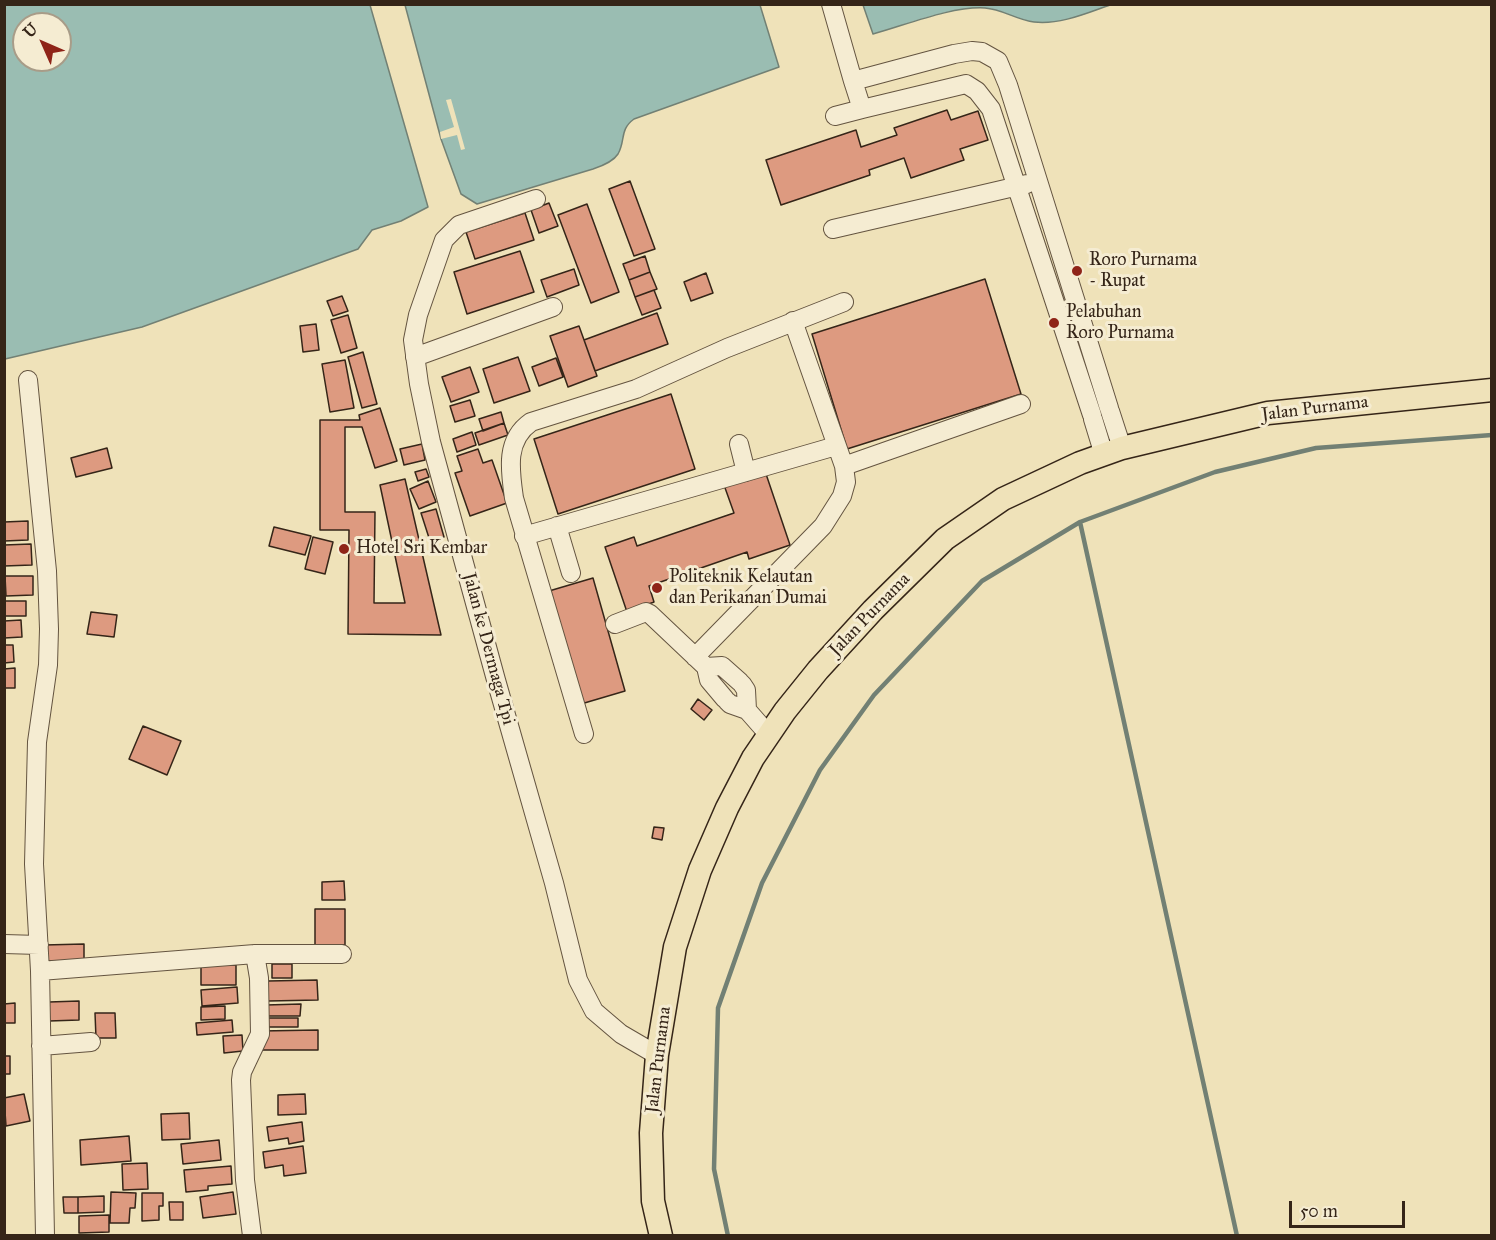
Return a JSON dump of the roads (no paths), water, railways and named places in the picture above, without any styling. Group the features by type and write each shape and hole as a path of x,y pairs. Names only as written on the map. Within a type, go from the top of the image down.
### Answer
{"main road":[{"name":"Jalan Purnama","path":"661,1236 653,1201 651,1133 657,1055 675,947 700,870 727,808 753,758 818,670 873,610 945,539 1003,499 1080,463 1113,451 1268,413 1491,390"}],"street":[{"path":"831,4 862,109"},
{"path":"854,81 972,51 982,52 998,61 1008,85 1038,182 1113,451"},
{"path":"835,116 966,84 977,91 991,109 1016,186 1101,413"},
{"path":"832,229 1038,182"},
{"name":"Jalan ke Dermaga Tpi","path":"536,199 459,225 450,232 444,240 418,315 413,340 415,357 431,442 578,980 594,1011 621,1034 657,1055"},
{"path":"584,734 514,498 510,459 513,446 523,428 531,422 636,389 793,321 844,302"},
{"path":"415,357 553,307"},
{"path":"701,662 823,525 842,496 846,482 844,466 793,321"},
{"path":"28,380 47,571 49,629 48,665 37,741 34,864 40,971 45,1236"},
{"path":"844,466 1021,404"},
{"path":"739,444 746,472"},
{"path":"524,536 836,446"},
{"path":"557,526 571,573"},
{"path":"615,624 646,612 650,614 701,662 709,680 726,700 730,704 747,710 769,735"},
{"path":"701,662 722,666 741,683 746,690 747,710"},
{"path":"4,944 39,945"},
{"path":"40,971 255,954 342,954"},
{"path":"252,1236 245,1180 241,1080 242,1072 260,1034 259,978 255,954"},
{"path":"41,1046 91,1042"}],"water":[{"path":"863,4 1110,5 1054,22 1028,21 997,10 972,8 944,13 873,34"},
{"path":"4,5 370,5 428,207 401,221 372,230 358,249 142,327 5,359"},
{"path":"405,5 760,5 779,67 634,119 624,131 618,154 604,165 477,204 461,194 441,139"}],"waterway":[{"path":"728,1236 714,1169 718,1008 762,883 820,770 874,695 982,581 1080,522 1215,472 1316,448 1492,435"},
{"path":"1080,522 1237,1236"}],"place":[{"name":"Roro Purnama - Rupat","path":"1077,271"},
{"name":"Pelabuhan Roro Purnama","path":"1054,323"},
{"name":"Hotel Sri Kembar","path":"344,549"},
{"name":"Politeknik Kelautan dan Perikanan Dumai","path":"657,588"}]}
